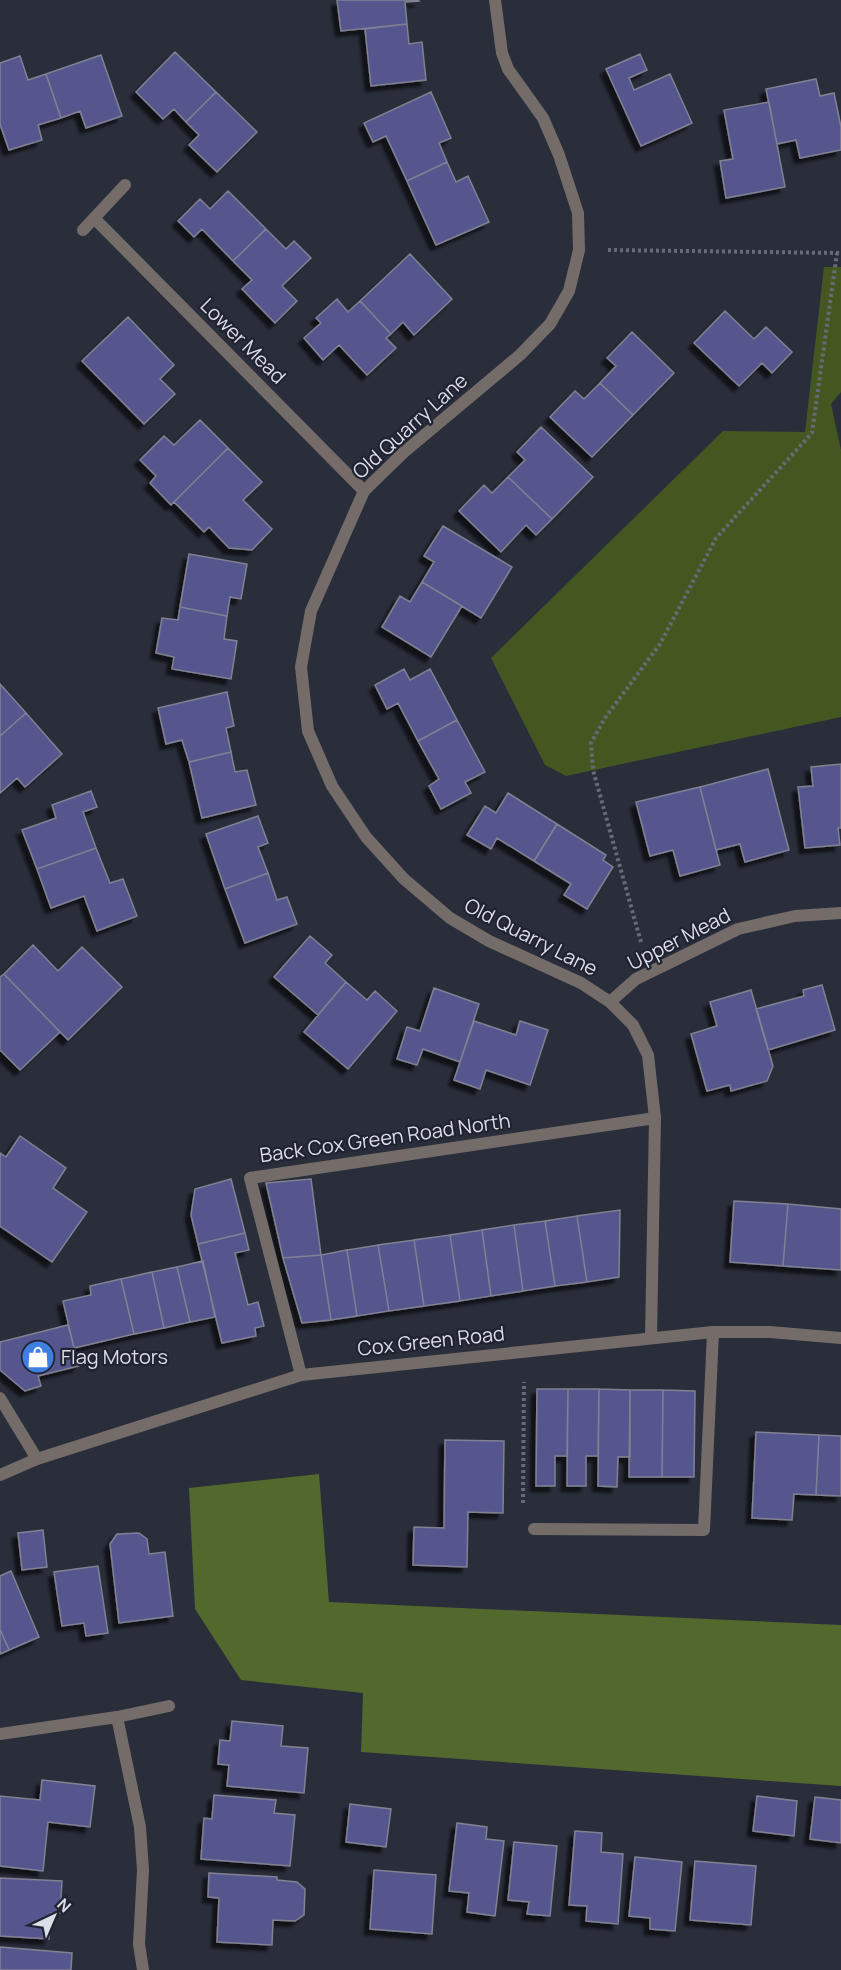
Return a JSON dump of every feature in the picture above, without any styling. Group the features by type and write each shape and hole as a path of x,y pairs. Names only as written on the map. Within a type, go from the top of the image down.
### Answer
{"street":[{"name":"Old Quarry Lane","path":"495,0 502,53 508,69 543,118 559,155 578,213 579,250 569,291 550,324 520,355 403,453 364,491 311,611 301,667 308,731 332,786 366,837 405,879 450,918 489,941 581,983 610,1002 633,1025 648,1055 655,1118 651,1338"},
{"path":"83,230 125,185"},
{"name":"Lower Mead","path":"94,218 364,491"},
{"name":"Upper Mead","path":"610,1002 636,979 738,929 795,916 841,913"},
{"name":"Back Cox Green Road North","path":"301,1375 250,1178 655,1118"},
{"path":"534,1529 704,1530 713,1332"},
{"name":"Cox Green Road","path":"0,1475 37,1459 301,1375 713,1332 770,1332 841,1338"},
{"path":"0,1398 37,1459"},
{"path":"0,1734 117,1717 169,1706"},
{"path":"117,1717 140,1827 142,1870 139,1944 143,1970"}],"path":[{"path":"579,250 839,253 812,433 716,538 660,644 605,718 591,743 593,770 650,972"},
{"path":"524,1351 524,1504 534,1529"}],"green space":[{"path":"824,267 841,267 841,392 831,404 841,450 841,717 566,776 545,765 491,658 723,431 805,432"},
{"path":"319,1474 329,1602 841,1625 841,1786 361,1752 363,1693 241,1680 195,1609 189,1488"}],"building":[{"path":"337,0 419,1 405,2 407,24 341,31"},
{"path":"407,24 409,44 422,42 426,80 371,86 365,29"},
{"path":"175,52 216,92 186,122 174,109 163,119 136,92"},
{"path":"640,54 647,70 629,78 634,90 670,74 692,123 641,146 606,69"},
{"path":"101,55 122,116 86,128 80,111 61,118 46,74"},
{"path":"20,56 28,80 46,74 61,118 38,125 42,140 9,150 0,124 0,63"},
{"path":"816,79 820,96 834,93 841,127 841,150 800,158 796,140 777,144 766,89"},
{"path":"216,92 257,132 217,172 189,145 199,135 186,122"},
{"path":"431,92 451,138 439,143 447,162 407,181 386,136 373,142 364,123"},
{"path":"769,102 785,187 726,198 720,161 733,159 724,110"},
{"path":"447,162 456,182 468,176 489,222 436,245 407,181"},
{"path":"228,191 266,229 233,261 202,229 194,237 178,221 200,199 210,209"},
{"path":"266,229 286,249 294,241 311,258 282,286 297,301 275,323 242,289 252,280 233,261"},
{"path":"410,254 452,299 414,335 403,322 391,334 360,301"},
{"path":"337,299 348,312 360,301 391,334 386,338 396,348 367,375 339,345 323,360 304,338 321,323 316,318"},
{"path":"725,311 754,339 766,327 792,352 772,373 762,363 739,386 694,343"},
{"path":"128,317 174,365 160,379 175,394 144,424 82,361"},
{"path":"632,332 674,373 633,415 600,383 616,366 607,358"},
{"path":"600,383 633,415 592,457 550,417 575,391 584,399"},
{"path":"200,420 228,448 171,505 150,483 156,476 140,460 164,436 174,445"},
{"path":"541,427 593,477 552,519 508,477 525,460 517,452"},
{"path":"228,448 262,482 243,500 272,529 252,550 229,548 209,527 204,532 174,502"},
{"path":"508,477 552,519 536,535 526,525 501,552 459,511 484,485 492,493"},
{"path":"443,526 512,567 481,618 422,582 434,562 424,556"},
{"path":"189,554 247,564 241,599 230,597 227,616 180,607"},
{"path":"422,582 462,606 431,657 382,627 400,596 410,602"},
{"path":"180,607 227,616 224,639 237,641 231,679 172,669 174,657 156,653 162,618 178,620"},
{"path":"404,669 410,680 430,669 457,720 418,741 398,703 387,709 375,685"},
{"path":"0,684 26,713 0,736"},
{"path":"227,692 234,726 226,728 231,752 189,762 182,740 166,744 158,708"},
{"path":"26,713 62,754 25,787 17,778 0,793 0,736"},
{"path":"457,720 485,772 465,782 471,793 441,809 429,786 439,779 418,741"},
{"path":"231,752 235,772 247,770 256,805 202,818 189,762"},
{"path":"841,764 841,828 838,828 840,845 805,848 798,787 813,786 811,767"},
{"path":"768,769 789,850 745,862 740,844 716,850 700,787"},
{"path":"700,787 720,865 680,876 673,850 650,856 636,802"},
{"path":"91,791 97,807 83,812 96,848 37,869 22,830 56,818 52,805"},
{"path":"508,793 557,824 534,861 497,838 491,849 467,835 485,806 496,813"},
{"path":"258,816 268,843 258,847 268,873 225,889 206,834"},
{"path":"557,824 606,855 603,860 613,867 587,909 564,895 571,884 534,861"},
{"path":"96,848 110,883 123,879 137,916 97,931 84,896 51,908 37,869"},
{"path":"268,873 277,900 287,897 297,924 245,943 225,889"},
{"path":"310,936 332,955 325,963 346,982 318,1015 274,977"},
{"path":"33,945 58,971 82,947 122,987 68,1040 4,974"},
{"path":"4,974 60,1032 20,1070 0,1050 0,977"},
{"path":"346,982 367,1000 375,991 397,1011 348,1069 304,1032"},
{"path":"822,985 835,1030 768,1050 756,1009 804,996 803,990"},
{"path":"434,988 479,1004 460,1062 423,1049 417,1065 397,1059 407,1027 420,1031"},
{"path":"751,990 773,1066 767,1081 731,1091 730,1085 707,1091 691,1034 717,1026 710,1002"},
{"path":"474,1021 516,1035 520,1021 548,1030 530,1085 486,1070 480,1089 454,1080"},
{"path":"20,1136 66,1168 53,1188 87,1212 52,1262 0,1226 0,1153 6,1157"},
{"path":"231,1179 245,1233 198,1244 191,1215 195,1189"},
{"path":"311,1179 321,1255 283,1258 266,1183"},
{"path":"734,1201 788,1204 783,1266 730,1262"},
{"path":"788,1204 841,1209 841,1270 783,1266"},
{"path":"620,1210 619,1277 587,1282 577,1216"},
{"path":"577,1216 587,1282 555,1286 545,1221"},
{"path":"545,1221 555,1286 523,1291 514,1225"},
{"path":"514,1225 523,1291 491,1296 482,1230"},
{"path":"482,1230 491,1296 460,1301 450,1235"},
{"path":"245,1233 249,1250 235,1253 248,1305 258,1302 264,1326 255,1328 256,1336 222,1343 198,1244"},
{"path":"450,1235 460,1301 424,1306 414,1240"},
{"path":"414,1240 424,1306 389,1311 378,1245"},
{"path":"378,1245 389,1311 357,1316 347,1250"},
{"path":"347,1250 357,1316 331,1320 321,1255"},
{"path":"321,1255 331,1320 302,1323 283,1258"},
{"path":"203,1261 215,1317 190,1322 177,1267"},
{"path":"177,1267 190,1322 164,1328 152,1272"},
{"path":"152,1272 164,1328 134,1334 121,1279"},
{"path":"121,1279 134,1334 74,1348 63,1301 91,1295 90,1286"},
{"name":"Flag Motors","path":"68,1325 79,1366 38,1376 41,1386 25,1391 0,1370 0,1342"},
{"path":"537,1389 568,1389 567,1456 555,1456 555,1486 536,1486"},
{"path":"568,1389 599,1389 598,1456 586,1456 586,1486 567,1486"},
{"path":"599,1389 630,1390 630,1457 618,1457 617,1487 598,1486"},
{"path":"630,1390 663,1390 662,1477 629,1477"},
{"path":"663,1390 695,1391 694,1477 662,1477"},
{"path":"756,1432 819,1435 816,1495 794,1494 792,1520 752,1518"},
{"path":"819,1435 841,1436 841,1496 816,1495"},
{"path":"445,1440 504,1441 503,1513 468,1512 467,1567 413,1565 414,1527 444,1528"},
{"path":"43,1530 47,1567 22,1570 18,1533"},
{"path":"139,1533 147,1539 149,1554 165,1552 173,1616 119,1623 110,1544 117,1534"},
{"path":"98,1566 108,1633 86,1636 84,1623 62,1626 54,1572"},
{"path":"11,1571 39,1637 9,1650 0,1629 0,1576"},
{"path":"0,1629 9,1650 0,1654"},
{"path":"232,1721 283,1726 281,1746 308,1748 304,1793 227,1786 229,1765 218,1764 220,1740 230,1741"},
{"path":"42,1780 95,1786 90,1827 48,1822 43,1871 0,1866 0,1796 40,1800"},
{"path":"214,1795 276,1800 274,1813 295,1815 290,1866 201,1859 204,1818 212,1819"},
{"path":"757,1796 797,1801 794,1836 753,1831"},
{"path":"815,1797 841,1800 841,1843 810,1839"},
{"path":"350,1804 391,1809 386,1847 346,1842"},
{"path":"457,1823 487,1827 486,1839 504,1841 495,1916 467,1912 469,1893 449,1891"},
{"path":"575,1831 602,1833 601,1852 623,1854 618,1924 586,1921 587,1906 569,1905"},
{"path":"514,1842 557,1846 550,1916 527,1914 529,1902 508,1900"},
{"path":"635,1857 682,1862 675,1931 650,1929 650,1918 629,1916"},
{"path":"695,1861 756,1866 751,1925 690,1920"},
{"path":"374,1870 436,1875 432,1934 370,1929"},
{"path":"209,1873 277,1877 277,1880 297,1882 305,1889 304,1915 295,1921 273,1920 272,1945 217,1942 219,1898 208,1897"},
{"path":"0,1878 62,1881 60,1913 51,1913 49,1939 0,1936"},
{"path":"0,1947 72,1953 71,1970 0,1970"}],"place":[{"name":"Flag Motors","path":"38,1357"}]}
